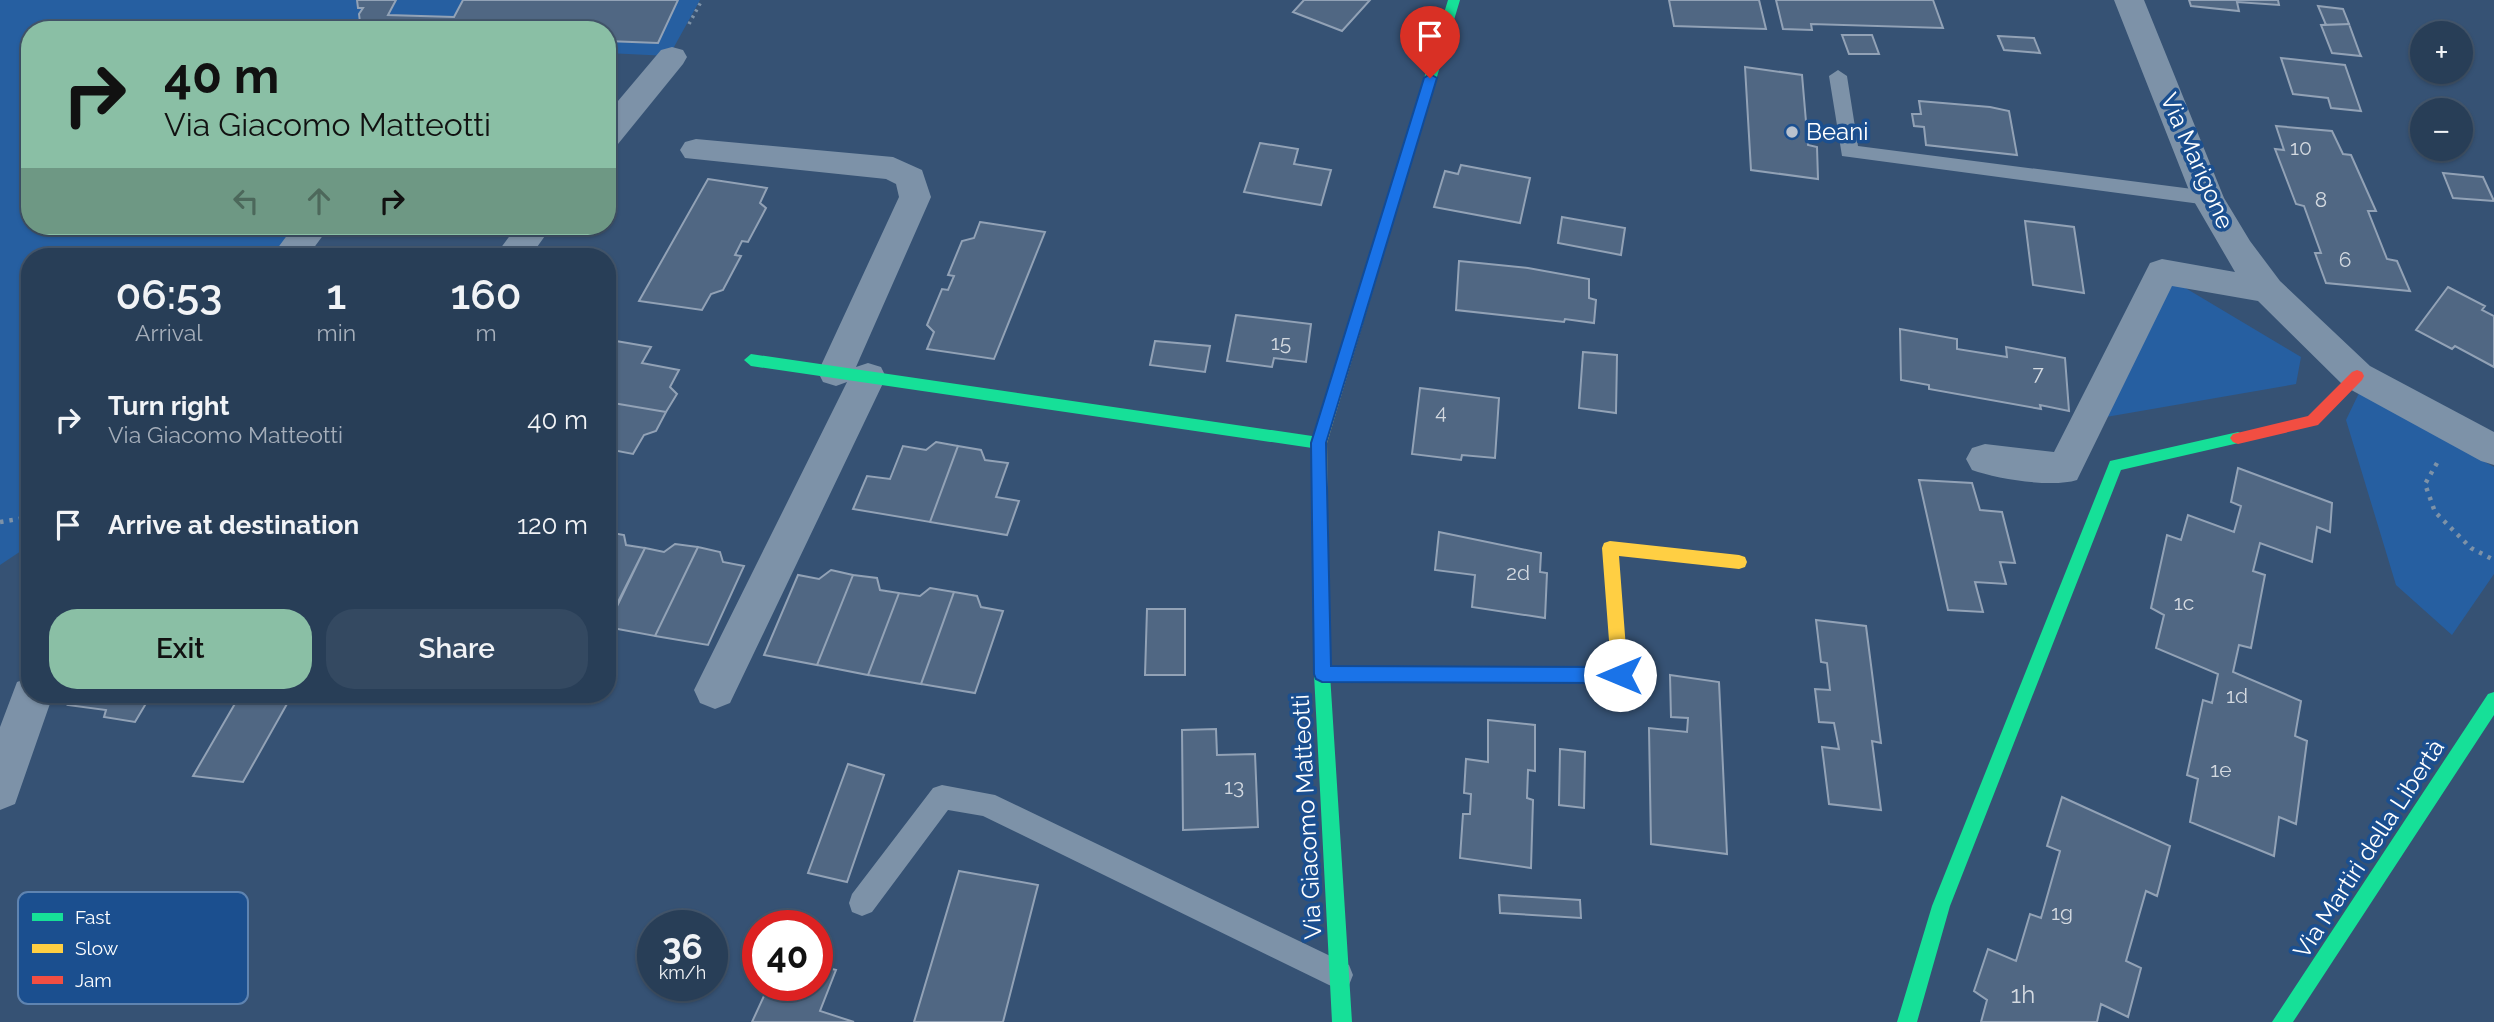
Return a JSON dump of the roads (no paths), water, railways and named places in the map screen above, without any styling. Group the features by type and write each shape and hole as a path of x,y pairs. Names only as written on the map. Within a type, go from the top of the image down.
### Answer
{"street":[{"name":"Via Giacomo Matteotti","path":"1342,1022 1322,674 1319,443 1454,0"},
{"name":"Via Marigone","path":"2129,0 2208,198 2238,250 2268,290 2357,376 2494,450"},
{"path":"616,125 672,57"},
{"path":"696,150 893,168 911,178 915,197 852,375 715,690"},
{"path":"1985,459 2064,469 2161,272 2268,290"},
{"path":"751,360 1319,443"},
{"path":"1907,1022 1941,906 2115,465 2312,421 2357,376"},
{"path":"1322,674 1620,675 1610,548 1739,562"},
{"name":"Via Martiri della Libertà","path":"2282,1022 2494,700"},
{"path":"0,789 29,703"}],"lane":[{"path":"1838,76 1849,151 2208,198"},
{"path":"862,903 942,797 986,804 1339,975"}],"place":[{"name":"Beani","path":"1792,132"}]}
